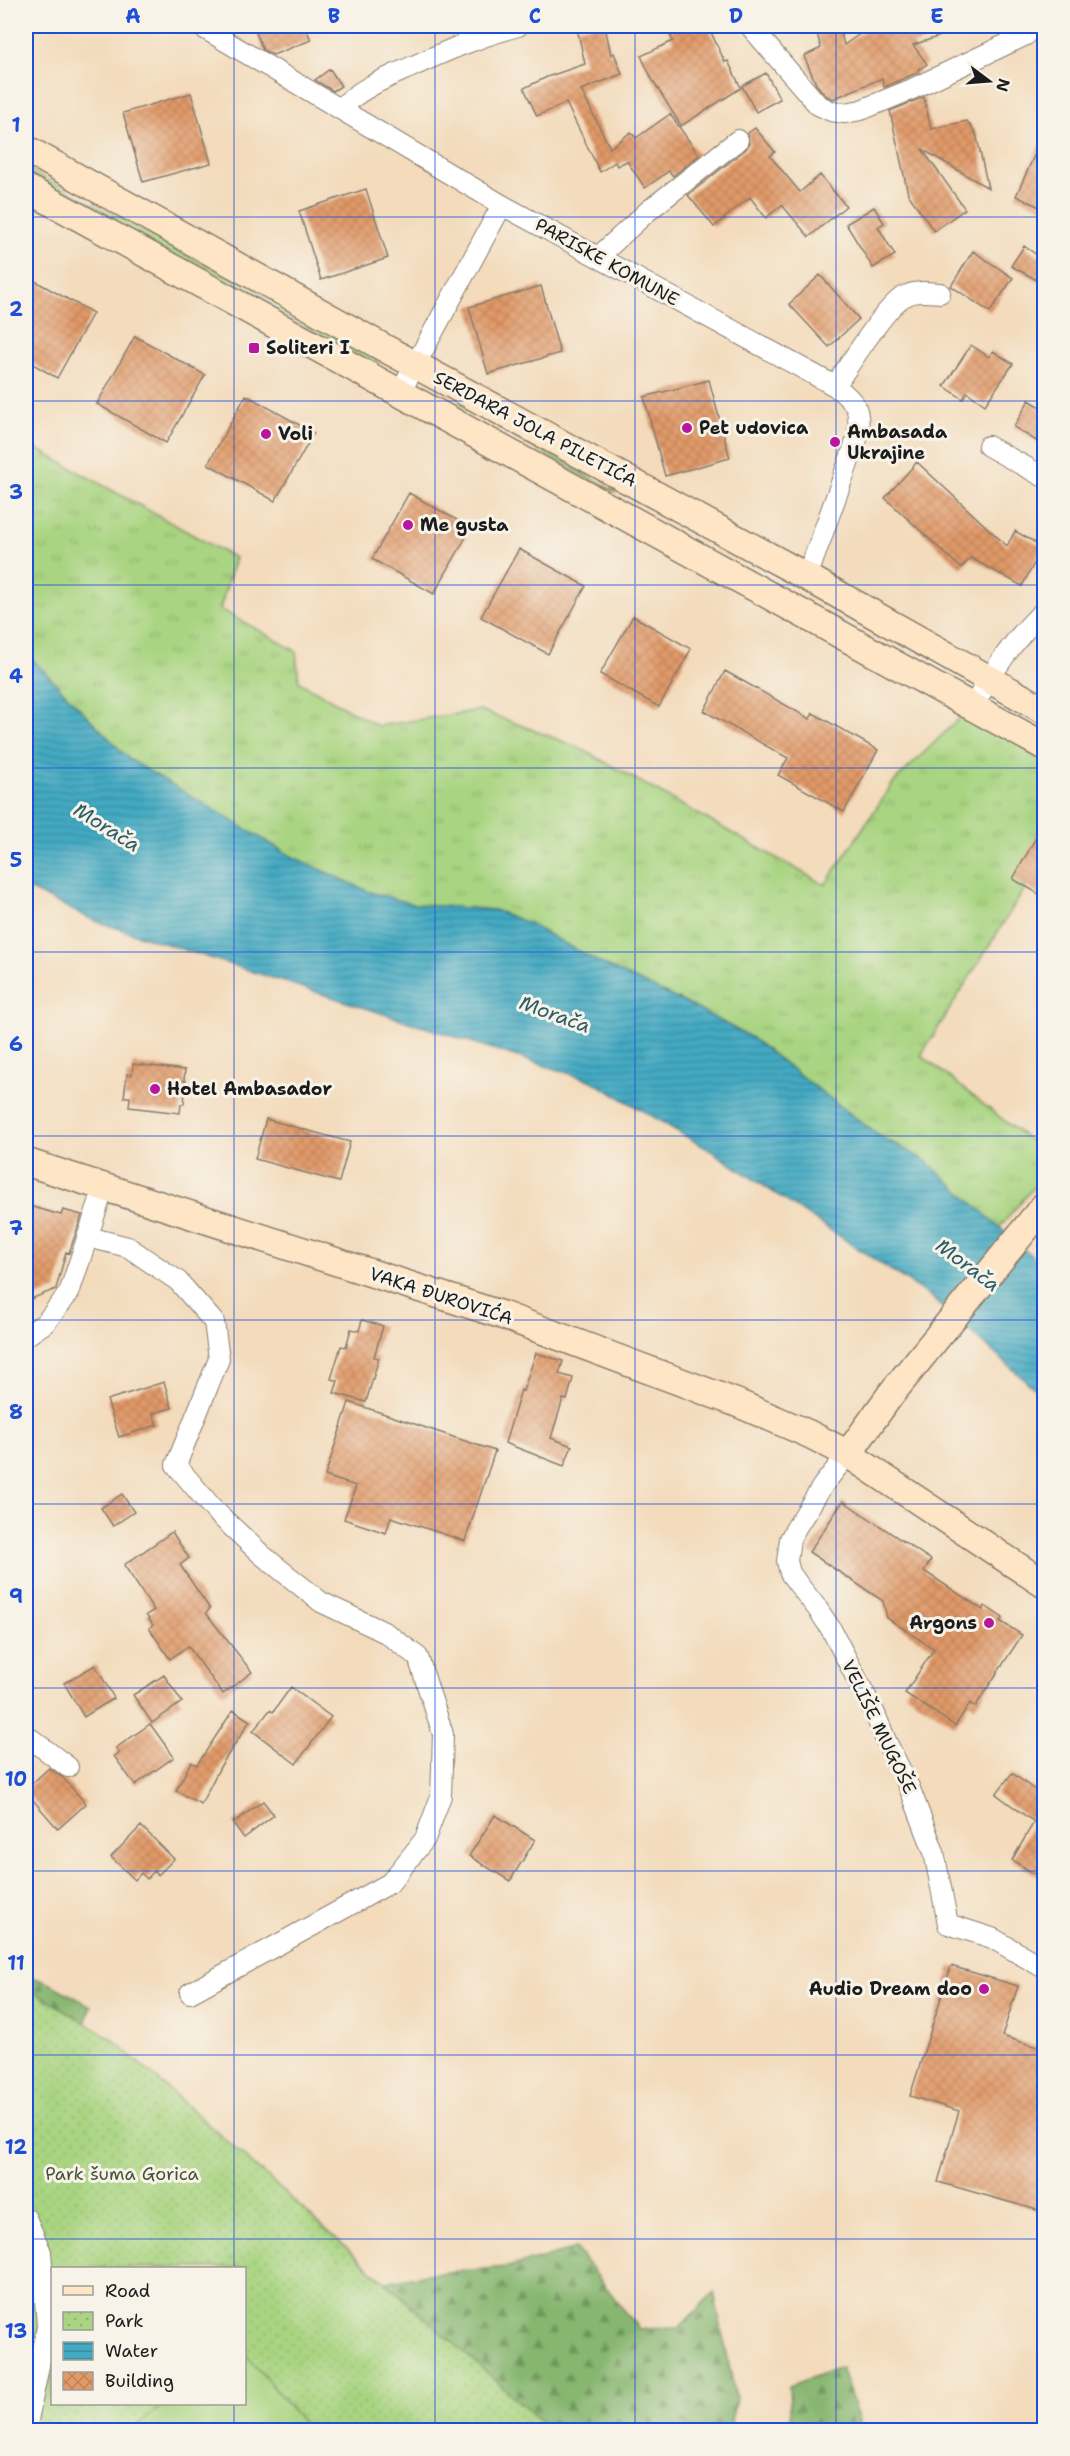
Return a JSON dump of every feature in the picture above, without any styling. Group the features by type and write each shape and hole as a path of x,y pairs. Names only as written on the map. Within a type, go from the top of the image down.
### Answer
{"main road":[{"name":"SERDARA JOLA PILETIĆA","path":"26,149 807,577 1044,710"},
{"name":"SERDARA JOLA PILETIĆA","path":"26,188 1044,746"},
{"name":"VAKA ĐUROVIĆA","path":"26,1162 502,1316 737,1403 809,1434 848,1454 1044,1584"},
{"path":"848,1454 884,1403 1044,1206"}],"street":[{"name":"PARISKE KOMUNE","path":"200,26 502,205 835,386 856,403 860,415 858,436 807,577"},
{"path":"340,109 361,92 474,38 518,26"},
{"path":"750,26 818,105 831,111 844,113 861,110 910,90 1030,30"},
{"path":"598,257 648,211 738,140"},
{"path":"400,393 502,205"},
{"path":"835,386 881,320 903,297 921,291 940,293"},
{"path":"988,446 1044,477"},
{"path":"973,707 988,679 1027,627 1044,611"},
{"path":"26,1336 45,1323 69,1293 104,1187"},
{"path":"88,1238 128,1247 178,1281 214,1322 219,1359 176,1465 223,1518 262,1555 321,1602 386,1633 418,1657 443,1734 441,1796 425,1839 390,1883 190,1993"},
{"name":"VELIŠE MUGOŠE","path":"848,1454 823,1485 790,1539 787,1561 790,1573 831,1629 875,1714 910,1789 934,1852 948,1924 992,1938 1044,1968"},
{"path":"26,1736 68,1767"},
{"path":"26,2218 41,2252 47,2326 26,2430"}],"green space":[{"path":"26,168 377,357 378,362 374,364 26,177"},
{"path":"462,401 617,493 595,484 460,405"},
{"path":"26,443 235,558 220,609 296,651 299,682 378,726 480,710 578,747 825,885 893,783 976,702 1044,743 1044,858 921,1055 1044,1152 1044,1175 999,1228 926,1161 878,1135 750,1037 688,1004 600,963 528,923 494,910 413,904 370,892 293,857 129,759 26,653"},
{"path":"26,1978 41,1979 91,2006 79,2041 26,2075"},
{"name":"Park šuma Gorica","path":"26,1987 111,2038 551,2430 26,2430"},
{"path":"576,2249 639,2329 679,2328 714,2292 736,2399 729,2430 56,2430 246,2405 246,2269 328,2294 426,2274 508,2267"},
{"path":"246,2354 309,2430 130,2430 164,2405 246,2405"},
{"path":"841,2367 862,2430 791,2430 789,2386"}],"water":[{"name":"Morača","path":"26,653 129,759 293,857 370,892 413,904 494,910 528,923 600,963 688,1004 750,1037 878,1135 926,1161 1044,1267 1044,1397 931,1297 711,1151 592,1081 95,921 26,888"}],"building":[{"path":"266,26 305,26 311,40 273,55 263,50 255,30"},
{"path":"605,26 611,55 614,53 622,74 581,90 610,148 631,132 636,138 670,114 699,155 673,176 669,171 645,188 627,161 617,166 615,162 600,172 566,103 537,116 524,88 547,77 585,64 577,28"},
{"path":"666,26 708,26 725,62 728,61 741,88 681,126 652,79 641,56 673,41"},
{"path":"815,26 839,26 844,45 871,26 959,26 959,30 913,45 927,64 918,70 919,72 884,87 882,78 833,99 825,95 816,84 804,56 821,48"},
{"path":"330,69 341,86 333,91 315,80"},
{"path":"766,73 780,99 756,112 742,86"},
{"path":"191,93 211,163 143,182 123,113"},
{"path":"924,97 931,129 967,121 976,133 988,188 922,149 965,209 934,231 908,194 890,111"},
{"path":"755,128 775,152 770,156 800,192 820,175 846,206 809,237 782,205 766,218 750,197 714,227 688,195 746,149 749,144 748,133"},
{"path":"1044,134 1044,209 1016,196"},
{"path":"366,189 388,258 321,280 299,211"},
{"path":"874,207 884,223 878,227 895,255 873,268 846,224"},
{"path":"1024,246 1044,260 1044,284 1011,266"},
{"path":"973,251 1013,278 990,312 951,286"},
{"path":"820,275 859,319 829,347 789,304"},
{"path":"26,276 93,313 57,378 26,360"},
{"path":"541,286 560,353 488,374 469,307"},
{"path":"135,336 205,375 166,443 97,404"},
{"path":"971,345 989,357 993,351 1013,364 985,405 967,392 963,399 944,386"},
{"name":"Pet udovica","path":"709,380 730,458 665,476 644,397"},
{"path":"246,395 314,433 275,501 208,464"},
{"path":"1029,400 1044,409 1044,446 1014,427"},
{"path":"917,462 1007,546 1015,531 1043,547 1022,586 971,558 961,568 885,498"},
{"path":"409,493 471,528 434,594 372,559"},
{"path":"519,549 586,586 548,654 481,617"},
{"path":"633,616 691,649 659,707 600,674"},
{"path":"725,671 810,719 813,713 878,750 844,812 778,775 788,758 704,711"},
{"path":"1044,823 1044,897 1013,879"},
{"name":"Hotel Ambasador","path":"133,1064 185,1070 184,1104 181,1104 180,1113 129,1107 130,1097 124,1097 127,1074 132,1075"},
{"path":"266,1119 350,1142 339,1182 255,1159"},
{"path":"26,1205 61,1215 63,1210 82,1215 69,1253 66,1252 56,1289 26,1301"},
{"path":"362,1320 383,1326 374,1357 379,1358 366,1402 334,1393 338,1381 331,1379 341,1346 346,1347 351,1329 359,1331"},
{"path":"536,1353 563,1361 559,1374 573,1378 567,1400 563,1399 551,1438 572,1446 564,1466 505,1443 521,1390 523,1391"},
{"path":"164,1382 172,1408 153,1413 157,1425 119,1437 107,1400"},
{"path":"349,1402 495,1451 465,1541 391,1517 386,1533 344,1519 356,1486 325,1476"},
{"path":"122,1494 134,1512 113,1526 101,1508"},
{"path":"843,1501 931,1560 924,1571 983,1610 985,1606 1003,1618 1000,1621 1022,1635 975,1707 970,1703 955,1726 905,1693 934,1649 887,1618 883,1601 809,1552"},
{"path":"172,1532 189,1558 180,1565 210,1609 206,1613 252,1672 223,1694 188,1646 170,1659 149,1628 153,1625 146,1615 154,1610 124,1565"},
{"path":"95,1665 114,1698 84,1717 64,1683"},
{"path":"164,1675 182,1702 152,1723 133,1695"},
{"path":"291,1687 331,1717 296,1764 253,1731 270,1710 273,1712"},
{"path":"233,1710 250,1721 220,1767 201,1804 176,1791 191,1762 197,1765"},
{"path":"150,1724 174,1757 135,1785 114,1756 119,1753 116,1748"},
{"path":"49,1768 63,1778 86,1804 58,1829 26,1792 26,1789"},
{"path":"1012,1773 1044,1797 1044,1880 1012,1860 1034,1822 996,1794"},
{"path":"263,1801 274,1815 244,1838 233,1823"},
{"path":"495,1815 535,1840 510,1881 469,1856"},
{"path":"141,1826 174,1859 158,1875 154,1871 147,1879 141,1873 135,1880 111,1857"},
{"path":"951,1966 1018,1986 1002,2036 1044,2049 1044,2212 938,2182 959,2111 910,2096"}],"place":[{"name":"Soliteri I","path":"254,348"},
{"name":"Pet udovica","path":"687,428"},
{"name":"Voli","path":"266,434"},
{"name":"Ambasada Ukrajine","path":"835,442"},
{"name":"Me gusta","path":"408,525"},
{"name":"Hotel Ambasador","path":"155,1089"},
{"name":"Argons","path":"989,1623"},
{"name":"Audio Dream doo","path":"984,1989"}]}
